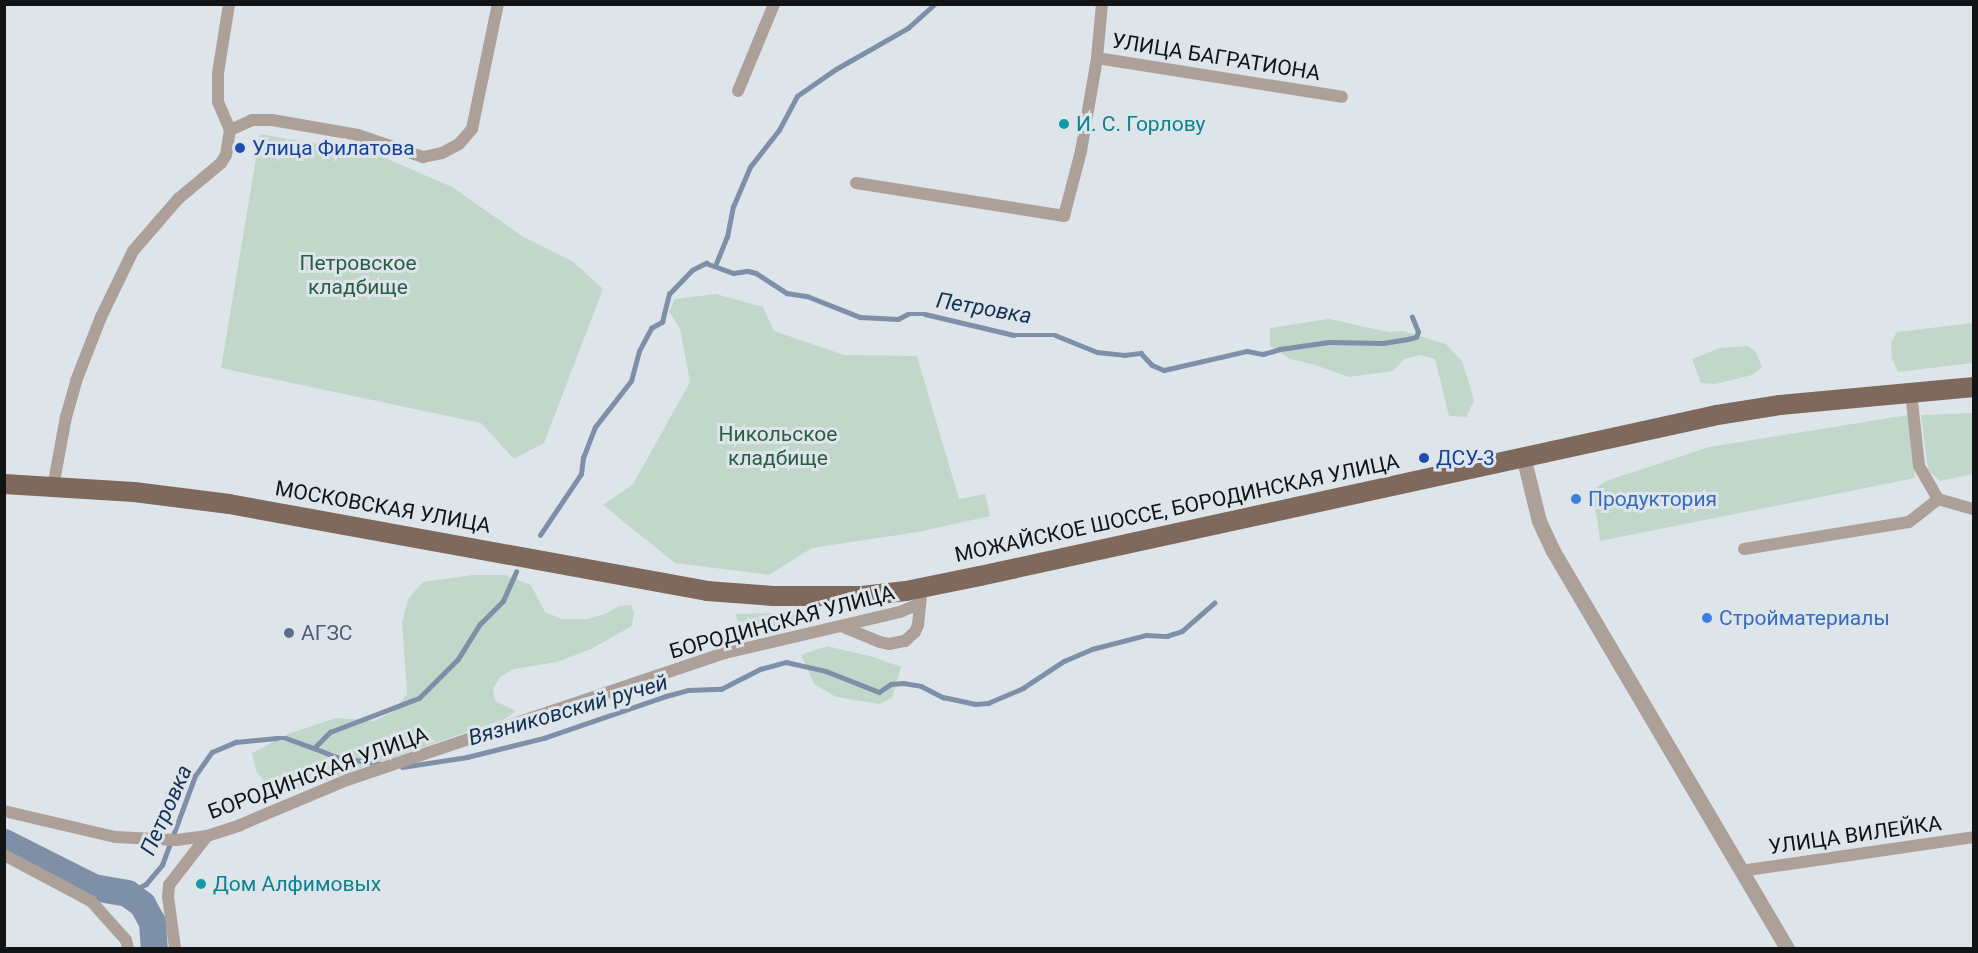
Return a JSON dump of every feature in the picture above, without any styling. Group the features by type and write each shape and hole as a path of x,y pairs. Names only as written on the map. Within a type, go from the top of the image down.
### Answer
{"main road":[{"name":"МОЖАЙСКОЕ ШОССЕ, БОРОДИНСКАЯ УЛИЦА","path":"744,595 919,596 1523,456 1744,410 1974,387"},
{"name":"МОСКОВСКАЯ УЛИЦА","path":"8,484 134,492 240,506 670,585 744,595"}],"street":[{"path":"53,487 66,417 76,381 115,285 133,251 155,224 192,186 221,163 226,154 230,130 218,102 218,73 229,4"},
{"path":"230,130 252,120 272,120 358,135 423,157 442,153 459,144 472,129 498,4"},
{"path":"738,91 774,4"},
{"path":"1097,58 1102,4"},
{"name":"УЛИЦА БАГРАТИОНА","path":"856,183 1064,216 1081,151 1097,58 1342,97"},
{"path":"1911,392 1919,466 1938,499 1974,509"},
{"path":"1523,456 1539,521 1553,551 1787,948"},
{"path":"1743,549 1909,522 1938,499"},
{"path":"841,626 880,642 899,643 915,632 919,596"},
{"name":"БОРОДИНСКАЯ УЛИЦА","path":"4,812 115,837 177,840 207,836 240,825 347,780 725,653 900,612 919,596"},
{"path":"176,948 168,897 169,885 207,836"},
{"name":"УЛИЦА ВИЛЕЙКА","path":"1742,870 1974,837"},
{"path":"4,855 91,901 126,940 128,948"}],"green space":[{"name":"Петровское кладбище","path":"260,134 376,154 452,187 522,236 572,261 603,289 544,443 514,459 481,423 221,368"},
{"name":"Никольское кладбище","path":"716,294 763,307 774,331 844,355 917,356 959,499 985,494 990,516 918,532 812,548 769,575 675,563 603,505 633,484 690,382 680,329 669,311 675,299"},
{"path":"1329,319 1389,332 1403,331 1446,344 1462,361 1474,401 1466,417 1449,416 1435,359 1421,355 1404,359 1393,371 1349,377 1290,359 1270,346 1270,328"},
{"path":"1973,323 1973,363 1898,372 1892,359 1891,342 1897,332"},
{"path":"1748,346 1756,352 1762,367 1752,375 1715,384 1701,383 1692,359 1720,348"},
{"path":"1973,413 1973,474 1940,481 1928,470 1921,415"},
{"path":"1908,415 1915,478 1600,541 1593,490 1606,481 1709,447"},
{"path":"473,575 505,575 531,585 545,612 562,619 587,619 605,614 619,606 631,605 634,613 632,626 591,649 557,662 514,669 500,677 493,689 495,701 516,711 505,719 277,797 256,771 252,753 288,734 336,718 374,721 393,712 407,694 402,622 408,599 423,582"},
{"path":"735,614 798,614 805,617 803,623 773,630 738,621"},
{"path":"827,646 873,657 901,667 892,698 879,704 836,697 814,684 801,655"}],"waterway":[{"path":"715,266 727,237 733,207 750,167 779,130 797,96 836,69 908,28 935,4"},
{"name":"Петровка","path":"540,535 581,474 583,458 595,427 631,381 639,351 651,328 662,322 669,294 692,270 706,263 733,273 748,271 756,273 787,293 807,296 860,317 898,319 908,314 925,314 1014,335 1055,335 1097,352 1124,355 1141,353 1152,365 1164,370 1247,351 1263,354 1280,349 1329,342 1383,343 1408,339 1416,337 1418,332 1412,317"},
{"name":"Петровка","path":"127,893 146,884 162,865 195,776 212,752 236,742 277,738 286,738 314,748 330,732 419,698 458,659 479,625 503,601 516,572"},
{"name":"Вязниковский ручей","path":"402,767 467,757 544,738 666,696 688,690 721,689 760,669 786,662 826,671 879,692 891,684 903,683 921,686 943,697 975,704 988,703 1023,688 1064,661 1092,649 1146,635 1167,636 1182,631 1214,603"},
{"name":"Вязниковский ручей","path":"314,748 336,757 382,764"},
{"path":"4,842 93,887 127,893 142,904 152,922 154,948"}],"place":[{"name":"И. С. Горлову","path":"1064,124"},
{"name":"Улица Филатова","path":"240,148"},
{"name":"ДСУ-3","path":"1424,458"},
{"name":"Продуктория","path":"1576,499"},
{"name":"Стройматериалы","path":"1707,618"},
{"name":"АГЗС","path":"289,633"},
{"name":"Дом Алфимовых","path":"201,884"}]}
